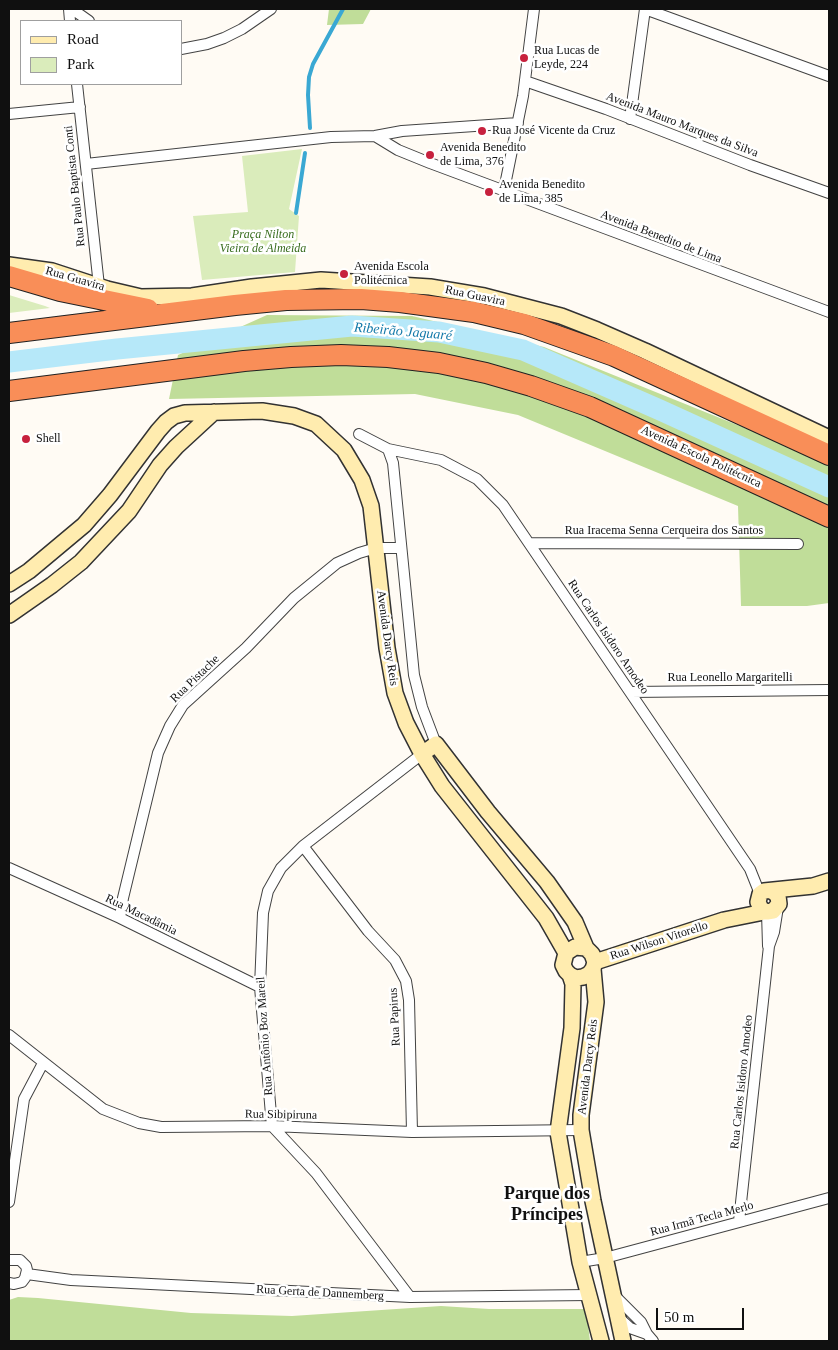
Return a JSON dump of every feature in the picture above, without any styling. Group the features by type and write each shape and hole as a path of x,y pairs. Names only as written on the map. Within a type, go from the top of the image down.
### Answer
{"highway":[{"path":"9,276 92,299 132,307 173,312"},
{"path":"9,333 286,300 361,299 474,312 524,324 614,356 829,455"},
{"name":"Avenida Escola Politécnica","path":"9,391 244,361 291,357 341,355 388,357 439,363 486,373 531,386 590,407 829,517"}],"main road":[{"name":"Rua Guavira","path":"9,265 52,271 99,286 141,296 169,297 321,280 430,287 484,296 561,316 596,330 829,438"},
{"name":"Avenida Darcy Reis","path":"9,584 29,571 84,525 110,495 166,422 174,416 185,412 262,411 294,416 316,424 344,450 362,480 371,506 387,648 394,692 406,723 422,754 454,802 546,918 566,953"},
{"path":"9,615 81,562 129,511 160,465 176,447 214,412"},
{"name":"Avenida Darcy Reis","path":"436,744 547,882 575,922 586,948"},
{"name":"Rua Antônio Boz Mareil","path":"422,754 436,744"},
{"path":"454,802 466,798 480,801"},
{"name":"Rua Wilson Vitorello","path":"594,966 829,880"},
{"path":"575,947 586,948 592,954 594,966 589,974 576,978 566,971 563,965 566,953 575,947"},
{"name":"Avenida Darcy Reis","path":"594,966 596,1002 581,1115 581,1130 593,1201 623,1341"},
{"name":"Avenida Darcy Reis","path":"570,975 573,984 572,1028 558,1132 580,1262 601,1341"},
{"name":"Rua Gerta de Dannemberg","path":"589,1295 613,1294"}],"street":[{"path":"70,9 87,20"},
{"path":"182,49 201,46 224,38 248,25 271,9"},
{"path":"504,190 525,81 534,9"},
{"path":"630,119 645,9 829,76"},
{"name":"Avenida Mauro Marques da Silva","path":"525,81 829,194"},
{"name":"Rua Paulo Baptista Conti","path":"77,85 99,286"},
{"path":"9,114 80,107"},
{"path":"86,164 331,137 375,136 402,131 518,123"},
{"name":"Avenida Benedito de Lima","path":"375,136 398,150 829,312"},
{"path":"359,434 388,450"},
{"name":"Rua Carlos Isidoro Amodeo","path":"388,450 441,460 477,479 503,506 750,869 768,903 767,939 769,946 739,1221"},
{"name":"Avenida Darcy Reis","path":"388,450 395,476 414,675 422,708 436,744"},
{"name":"Rua Iracema Senna Cerqueira dos Santos","path":"529,543 798,544"},
{"name":"Rua Pistache","path":"120,918 123,898 158,753 170,726 183,705 246,648 301,592 337,563 376,548 401,548"},
{"name":"Rua Leonello Margaritelli","path":"630,692 829,690"},
{"name":"Rua Antônio Boz Mareil","path":"272,1126 260,987 263,913 268,891 281,868 303,846 422,754"},
{"name":"Rua Papirus","path":"303,846 368,931 395,960 406,981 409,1000 412,1132"},
{"name":"Rua Macadâmia","path":"9,868 120,918 260,987"},
{"name":"Rua Sibipiruna","path":"9,1035 103,1109 139,1123 161,1127 272,1126 412,1132 558,1132 581,1130"},
{"path":"9,1202 24,1099 43,1063"},
{"path":"272,1126 316,1173 410,1297"},
{"name":"Rua Irmã Tecla Merlo","path":"580,1262 605,1258 829,1198"},
{"path":"9,1260 16,1259 23,1262 27,1270 27,1274 22,1282 18,1284 9,1283"},
{"name":"Rua Gerta de Dannemberg","path":"27,1274 71,1280 410,1297 589,1295"},
{"path":"613,1294 641,1322 650,1338"},
{"path":"617,1317 630,1328 650,1338"}],"green space":[{"path":"329,9 371,9 363,24 327,25"},
{"name":"Praça Nilton Vieira de Almeida","path":"302,149 289,209 299,216 295,272 202,280 193,216 248,212 242,156"},
{"path":"9,295 45,306 50,308 9,313"},
{"path":"267,315 412,316 544,347 777,441 829,466 829,603 807,606 741,606 738,506 518,415 415,394 169,399 178,355"},
{"path":"18,1297 191,1313 292,1316 441,1306 489,1309 586,1309 590,1341 9,1341 9,1300"}],"waterway":[{"path":"310,128 309,77 313,64 343,9"},
{"path":"296,213 305,153"},
{"name":"Ribeirão Jaguaré","path":"9,362 117,349 352,326 439,332 523,350 829,487"}],"place":[{"name":"Rua Lucas de Leyde, 224","path":"524,58"},
{"name":"Rua José Vicente da Cruz","path":"482,131"},
{"name":"Avenida Benedito de Lima, 376","path":"430,155"},
{"name":"Avenida Benedito de Lima, 385","path":"489,192"},
{"name":"Avenida Escola Politécnica","path":"344,274"},
{"name":"Shell","path":"26,439"}],"district":[{"name":"Parque dos Príncipes","path":"547,1204"}]}
